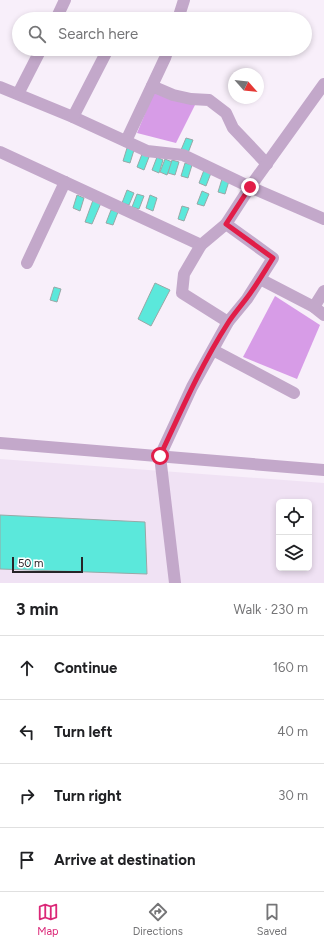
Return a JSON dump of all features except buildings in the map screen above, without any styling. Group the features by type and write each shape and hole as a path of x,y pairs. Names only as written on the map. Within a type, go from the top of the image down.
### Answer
{"street":[{"path":"59,12 65,0"},
{"path":"180,12 184,0"},
{"path":"18,94 37,56"},
{"path":"72,118 104,56"},
{"path":"126,141 166,56"},
{"path":"228,322 182,293 184,274 201,245 226,224 250,187 324,84"},
{"path":"152,86 173,95 191,99 209,100 226,112 233,128 267,164"},
{"path":"0,87 147,151 184,155 250,187 324,218"},
{"path":"0,152 201,245"},
{"path":"27,263 65,182"},
{"path":"176,583 160,456 192,387 228,322 246,299 273,258 226,224"},
{"path":"260,279 314,307 324,315"},
{"path":"314,307 324,291"},
{"path":"213,350 294,393"},
{"path":"0,443 324,470"}],"shaded area":[{"path":"154,92 195,105 176,143 137,133"},
{"path":"275,296 320,325 297,379 243,357"},
{"path":"0,459 324,483 324,583 0,583"}],"route":[{"path":"160,456 192,387 228,322 246,299 273,258 226,224 250,187"}]}
